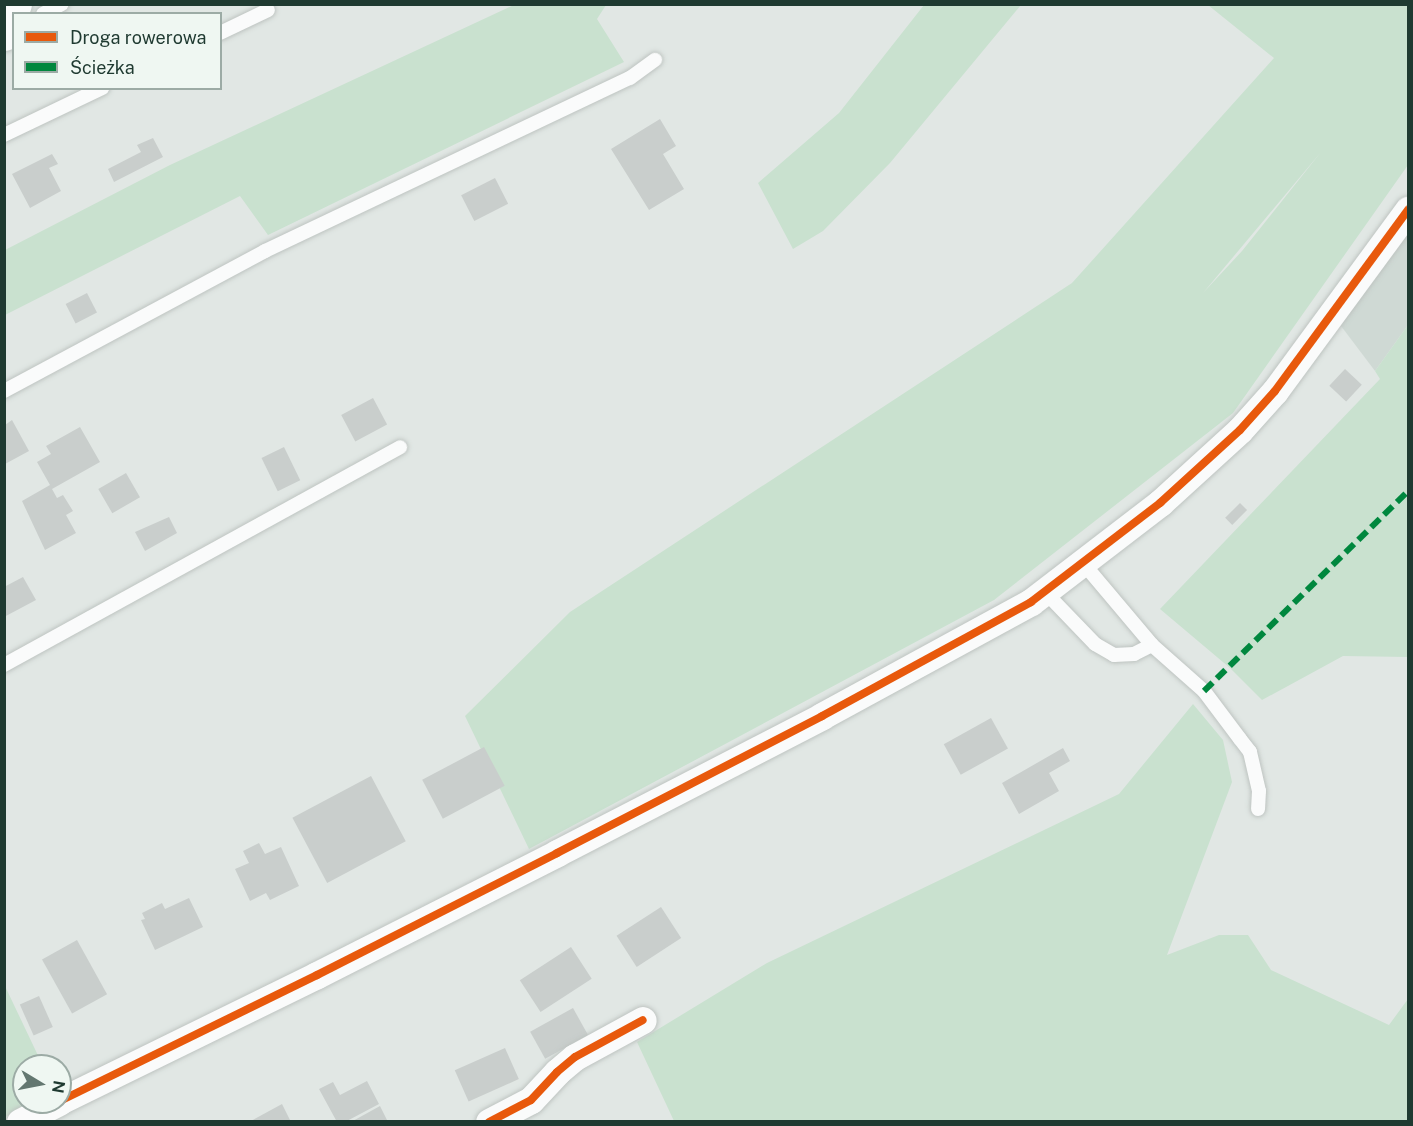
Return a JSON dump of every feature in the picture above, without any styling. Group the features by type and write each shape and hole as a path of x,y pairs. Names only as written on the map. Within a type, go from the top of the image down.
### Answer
{"street":[{"path":"72,1096 328,970 801,727 1019,609 1045,592 1160,503 1240,430 1275,391 1408,210"},
{"path":"489,1122 531,1100 557,1072 575,1058 644,1020"},
{"path":"20,1122 36,1114"}],"lane":[{"path":"46,12 62,4"},
{"path":"222,32 268,10"},
{"path":"4,391 265,251 630,78 655,60"},
{"path":"4,135 98,90"},
{"path":"4,665 400,447"},
{"path":"1083,563 1152,645 1204,691 1250,752 1259,790 1258,809"},
{"path":"1045,592 1095,644 1114,655 1134,654 1152,645"}],"shaded area":[{"path":"1408,225 1408,325 1375,371 1338,322"}],"green space":[{"path":"514,5 606,5 597,19 624,62 268,235 240,196 5,315 5,250 170,165"},
{"path":"924,5 1021,5 890,163 823,231 793,249 758,183 839,113"},
{"path":"1208,5 1408,5 1408,165 1233,413 994,600 529,849 465,716 570,612 1072,283 1274,58","holes":["1321,152 1242,251 1203,293"]},
{"path":"1408,325 1408,657 1343,656 1262,700 1230,668 1160,609 1380,379 1375,371"},
{"path":"1193,704 1223,740 1232,782 1167,955 1219,935 1248,935 1271,970 1389,1025 1408,999 1408,1121 674,1121 637,1042 767,963 1119,794"},
{"path":"4,984 37,1054 12,1054 12,1114 5,1117"}],"building":[{"path":"660,119 676,146 663,154 684,189 649,210 611,149"},
{"path":"153,138 163,157 114,182 108,169 141,152 137,145"},
{"path":"52,154 58,164 49,168 61,191 30,208 12,174"},
{"path":"495,178 508,204 474,221 461,195"},
{"path":"87,293 97,313 76,323 66,304"},
{"path":"1345,369 1362,385 1346,402 1329,386"},
{"path":"373,398 387,424 355,441 341,415"},
{"path":"12,420 29,451 5,464 5,425"},
{"path":"80,427 100,462 52,489 57,498 63,495 73,511 66,515 76,533 45,550 22,501 50,485 37,462 51,454 46,446"},
{"path":"284,447 300,480 278,491 262,458"},
{"path":"126,473 140,497 112,513 98,489"},
{"path":"1240,503 1247,510 1232,525 1225,518"},
{"path":"169,517 177,533 145,551 135,532"},
{"path":"23,577 36,600 4,617 4,587"},
{"path":"991,718 1008,749 961,775 944,744"},
{"path":"484,747 505,786 443,819 422,780"},
{"path":"1063,748 1070,761 1049,773 1059,791 1019,814 1002,783"},
{"path":"371,776 406,841 327,883 292,818"},
{"path":"259,843 265,854 281,847 299,886 270,900 266,893 250,901 235,869 249,863 243,851"},
{"path":"189,898 203,927 155,950 141,920 145,919 142,913 162,903 165,909"},
{"path":"661,907 681,938 637,967 617,936"},
{"path":"77,940 107,994 72,1014 42,959"},
{"path":"571,947 592,979 541,1012 520,980"},
{"path":"39,996 53,1027 34,1036 20,1005"},
{"path":"573,1008 588,1035 545,1059 530,1032"},
{"path":"505,1048 519,1079 469,1101 455,1070"},
{"path":"367,1081 379,1104 345,1122 337,1122 319,1089 333,1082 340,1095"},
{"path":"282,1104 291,1122 249,1122"},
{"path":"380,1106 388,1122 351,1122"}],"marked path":[{"path":"1204,691 1408,491"}],"cycle path":[{"path":"72,1095 317,975 557,853 822,716 1031,602 1160,503 1240,430 1275,391 1408,210"},
{"path":"489,1122 531,1100 557,1072 575,1057 643,1020"}]}
